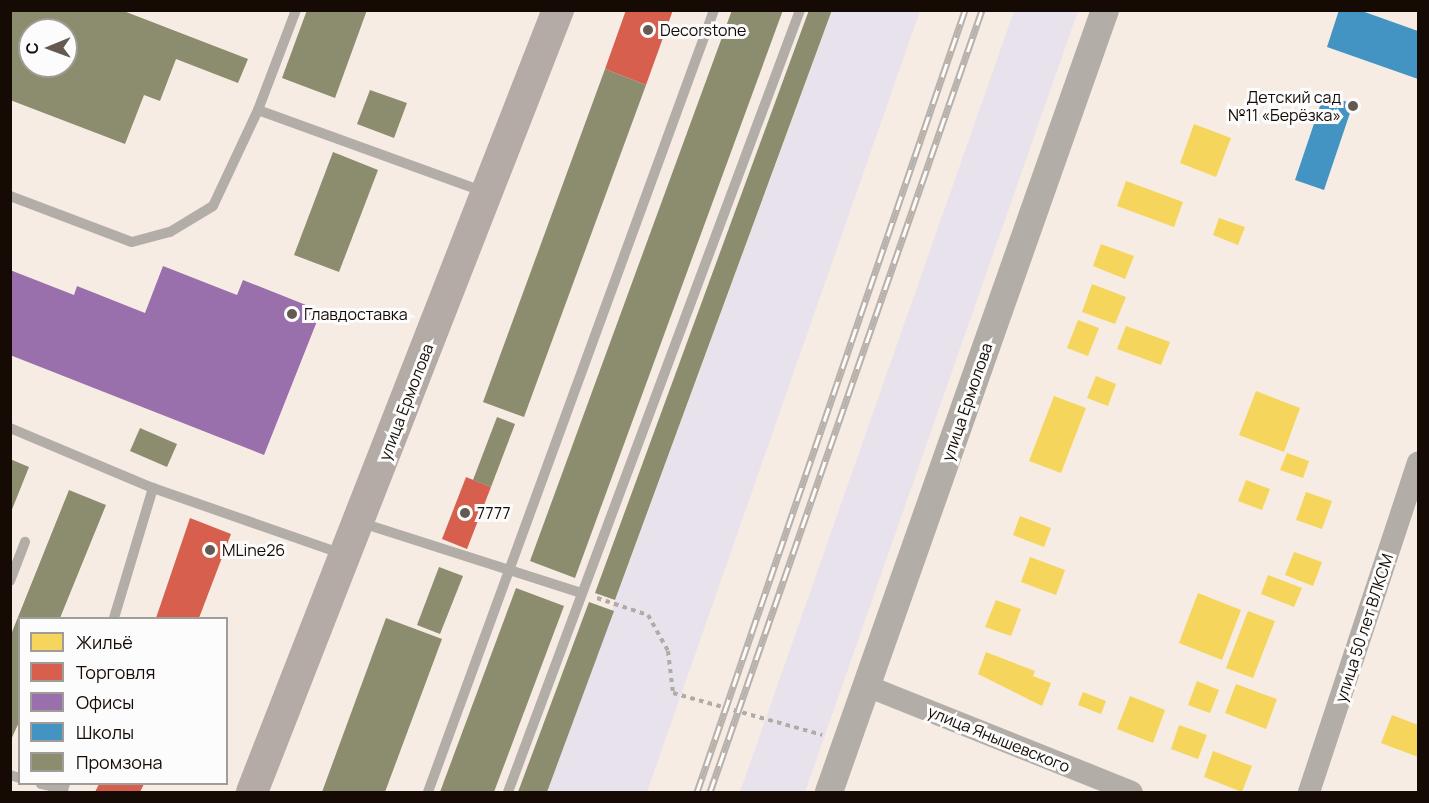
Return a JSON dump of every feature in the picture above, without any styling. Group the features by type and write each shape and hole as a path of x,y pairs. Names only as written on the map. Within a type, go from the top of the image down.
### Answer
{"main road":[{"name":"улица Ермолова","path":"252,792 558,10"}],"street":[{"name":"улица Ермолова","path":"829,792 1105,10"},
{"name":"улица 50 лет ВЛКСМ","path":"1310,792 1419,463"},
{"name":"улица Янышевского","path":"867,686 1132,792"}],"lane":[{"path":"10,196 132,242 170,232 213,206 258,110 296,10"},
{"path":"428,792 714,10"},
{"path":"508,792 800,10"},
{"path":"258,110 488,193"},
{"path":"10,428 153,488 346,555"},
{"path":"114,617 153,488"},
{"path":"358,522 582,593"},
{"path":"10,580 25,542"},
{"path":"48,785 63,789 64,785"}],"path":[{"path":"582,593 648,615 668,651 674,693 846,741"}],"shaded area":[{"path":"832,11 920,11 647,792 545,792"},
{"path":"1014,11 1078,11 805,792 740,792"}],"building: Жильё":[{"path":"1194,124 1231,138 1216,177 1180,163"},
{"path":"1126,181 1183,202 1174,227 1117,206"},
{"path":"1219,218 1245,227 1238,245 1213,235"},
{"path":"1101,244 1134,256 1125,279 1093,266"},
{"path":"1092,284 1126,297 1115,324 1082,312"},
{"path":"1078,320 1099,328 1088,356 1067,348"},
{"path":"1126,326 1170,342 1161,365 1117,349"},
{"path":"1096,376 1116,384 1108,406 1087,398"},
{"path":"1256,391 1300,408 1284,452 1239,435"},
{"path":"1054,396 1086,408 1061,473 1029,461"},
{"path":"1287,453 1309,461 1303,478 1280,470"},
{"path":"1246,480 1270,489 1262,510 1238,501"},
{"path":"1306,492 1332,501 1322,529 1296,520"},
{"path":"1020,516 1051,528 1044,547 1013,535"},
{"path":"1294,552 1322,562 1313,586 1285,575"},
{"path":"1030,557 1065,570 1056,595 1021,582"},
{"path":"1268,575 1302,588 1294,607 1261,594"},
{"path":"1198,593 1241,610 1222,660 1179,643"},
{"path":"996,600 1021,609 1011,636 985,627"},
{"path":"1248,611 1275,621 1253,678 1226,668"},
{"path":"986,652 1035,671 1033,676 1051,683 1042,706 978,674"},
{"path":"1197,681 1219,690 1210,713 1188,705"},
{"path":"1236,684 1277,699 1266,729 1225,713"},
{"path":"1083,692 1106,701 1101,714 1078,705"},
{"path":"1130,696 1165,710 1153,743 1117,729"},
{"path":"1392,715 1418,725 1418,757 1381,743"},
{"path":"1179,725 1207,735 1198,759 1171,749"},
{"path":"1213,751 1252,766 1242,792 1204,777"}],"building: Торговля":[{"path":"626,10 673,10 646,85 605,69"},
{"path":"466,477 491,487 467,549 442,539"},
{"path":"190,518 231,534 199,617 156,617"},
{"path":"98,785 144,785 140,792 95,792"}],"building: Офисы":[{"path":"163,266 237,295 243,280 321,311 264,455 10,355 10,270 74,295 77,286 145,313"}],"building: Школы":[{"path":"1339,10 1359,10 1418,31 1418,79 1327,47"},
{"path":"1324,94 1353,104 1324,190 1295,180"}],"building: Промзона":[{"path":"10,10 121,10 248,59 238,83 176,59 160,101 144,95 125,144 10,100"},
{"path":"307,10 367,10 335,98 282,78"},
{"path":"732,10 783,10 575,578 530,561"},
{"path":"809,10 832,10 615,600 595,593"},
{"path":"605,69 646,85 524,417 483,402"},
{"path":"370,90 407,103 394,138 357,124"},
{"path":"333,152 378,170 339,272 294,255"},
{"path":"497,417 515,424 491,487 473,480"},
{"path":"140,428 177,444 167,467 130,451"},
{"path":"10,459 29,467 11,512 10,512"},
{"path":"69,490 106,505 60,617 18,617"},
{"path":"439,567 463,576 440,634 417,625"},
{"path":"516,588 564,606 494,792 440,792"},
{"path":"589,602 614,611 547,792 518,792"},
{"path":"18,617 18,724 10,742 10,637"},
{"path":"386,618 442,639 385,792 322,792"}],"railway":[{"path":"697,792 965,10"},
{"path":"710,792 982,10"}],"place":[{"name":"Decorstone","path":"648,30"},
{"name":"Детский сад №11 «Берёзка»","path":"1353,106"},
{"name":"Главдоставка","path":"292,314"},
{"name":"7777","path":"465,513"},
{"name":"MLine26","path":"210,550"}]}
